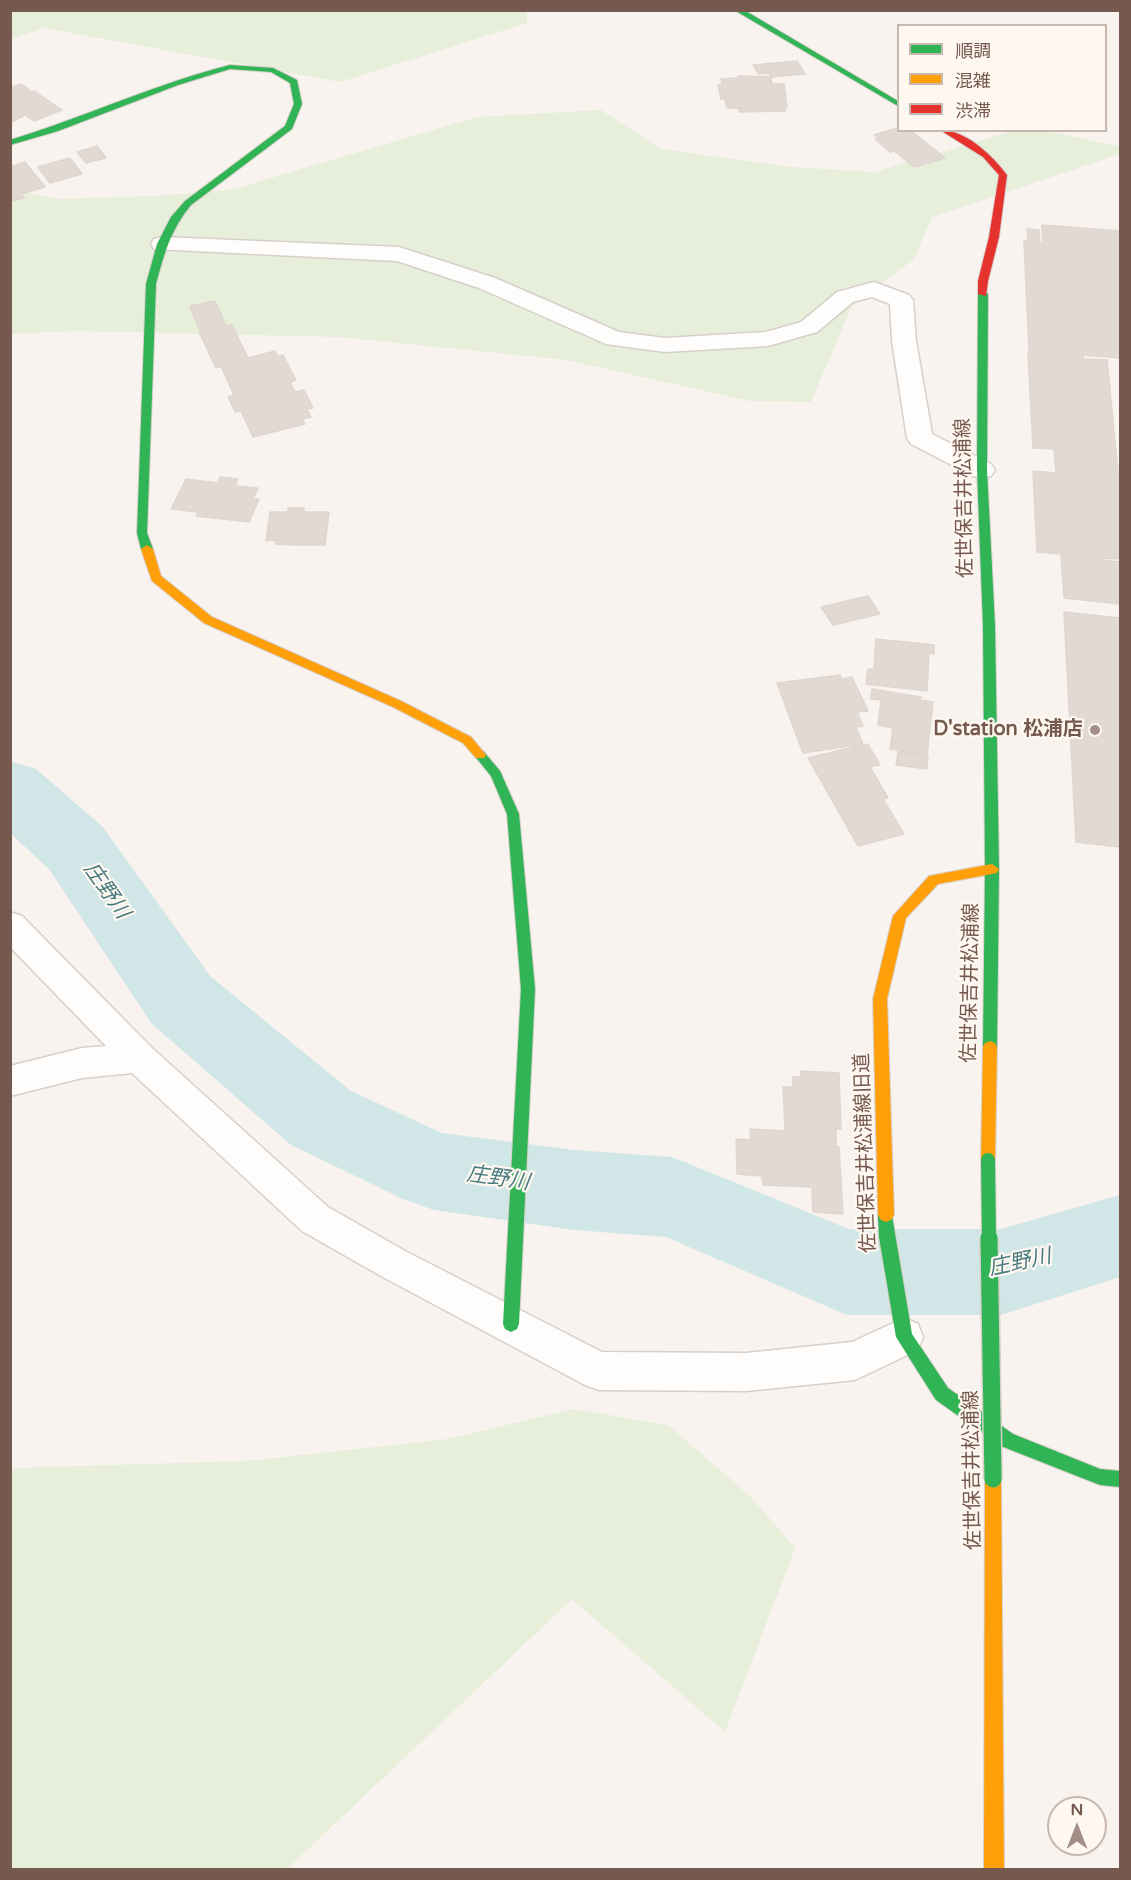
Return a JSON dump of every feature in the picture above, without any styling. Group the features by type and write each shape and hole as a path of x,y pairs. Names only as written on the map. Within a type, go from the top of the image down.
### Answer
{"street":[{"path":"738,10 897,103"},
{"path":"10,142 55,129 175,83 230,68 273,70 294,82 298,104 289,127 189,203 174,219 162,244 151,284 142,532 156,578 208,620 397,704 467,740 496,774 513,814 528,989 510,1324"},
{"name":"佐世保吉井松浦線","path":"947,132 986,155 1003,175 983,281 982,470 989,626 992,869 988,1160 993,1479 994,1869"},
{"path":"162,244 399,254 487,283 614,339 665,345 768,339 810,327 845,297 874,289 901,300 904,341 921,438 982,470"},
{"name":"佐世保吉井松浦線旧道","path":"992,869 934,880 900,916 880,999 886,1238 904,1337 942,1394 1007,1440 1100,1477 1120,1479"},
{"path":"10,925 140,1057 315,1219 394,1264 599,1371 746,1372 855,1361 904,1337"},
{"path":"10,1081 82,1063 140,1057"}],"green space":[{"path":"527,10 527,23 340,82 44,28 11,39 10,11"},
{"path":"601,110 661,149 791,167 875,172 1010,132 1052,132 1120,147 1120,154 932,217 914,259 852,306 811,402 750,401 567,360 340,337 76,331 11,334 10,189 57,199 157,196 234,189 477,117"},
{"path":"574,1409 668,1425 751,1497 795,1548 725,1732 572,1599 287,1869 11,1869 11,1468 247,1461 448,1439"}],"building":[{"path":"797,61 805,74 771,77 764,64"},
{"path":"764,64 769,73 758,74 753,65"},
{"path":"738,76 771,77 772,84 784,84 787,107 727,108 725,99 721,99 718,85 722,85 721,79 738,78"},
{"path":"21,84 31,91 13,98 10,88"},
{"path":"34,91 62,110 34,121 25,115 10,123 10,100"},
{"path":"785,107 786,111 739,112 739,108"},
{"path":"897,128 897,132 912,132 945,158 914,167 894,151 890,152 875,139 879,138 874,135"},
{"path":"97,146 106,158 86,163 77,152"},
{"path":"70,158 82,174 50,183 38,167"},
{"path":"25,162 45,187 21,194 24,198 10,201 10,167"},
{"path":"1042,225 1120,231 1120,358 1083,355 1083,359 1107,360 1120,492 1120,559 1102,558 1120,562 1120,604 1064,598 1061,554 1037,552 1033,471 1056,473 1054,449 1033,448 1028,353 1049,353 1029,352 1024,241 1043,243"},
{"path":"1027,229 1039,230 1040,242 1028,241"},
{"path":"215,301 226,326 200,331 190,306"},
{"path":"232,325 248,358 275,351 278,357 283,355 296,380 290,382 295,392 304,390 313,408 307,409 311,417 302,419 305,424 253,437 241,411 235,412 228,397 234,395 221,366 216,368 199,332"},
{"path":"220,477 238,479 235,486 258,488 253,499 259,499 249,522 196,516 198,512 171,509 186,479 217,483"},
{"path":"288,508 304,508 304,512 329,512 325,545 275,544 276,540 266,541 270,512 288,512"},
{"path":"868,596 880,614 833,625 821,607"},
{"name":"D'station 松浦店","path":"1064,612 1120,618 1120,847 1076,842"},
{"path":"876,639 934,645 934,654 929,653 927,691 866,684 868,669 874,670"},
{"path":"840,675 842,679 852,677 868,711 857,712 863,726 856,727 863,744 803,753 777,683"},
{"path":"872,689 921,697 920,700 933,702 927,755 890,749 893,728 878,725 881,700 871,699"},
{"path":"868,744 880,765 866,767 854,747"},
{"path":"854,747 866,767 870,767 888,798 883,799 904,834 858,846 808,758"},
{"path":"898,752 928,756 927,769 896,765"},
{"path":"801,1071 839,1073 841,1129 836,1129 836,1146 839,1147 843,1214 813,1212 812,1187 763,1185 762,1176 737,1174 736,1139 751,1140 750,1129 785,1131 783,1087 793,1087 793,1077 801,1077"}],"waterway":[{"name":"庄野川","path":"10,789 76,848 181,1000 321,1118 434,1171 574,1190 672,1197 847,1272 1001,1272 1120,1236"}],"traffic: fast":[{"path":"738,10 897,103"},
{"path":"10,143 55,129 175,83 230,67 273,70 294,82 298,104 289,127 188,203 174,219 162,244 151,284 142,533 147,549"},
{"path":"983,294 982,470 989,626 992,869 990,1047"},
{"path":"480,755 496,774 513,814 528,989 511,1324"},
{"path":"988,1160 993,1479"},
{"path":"886,1215 887,1237 904,1337 942,1394 1007,1440 1100,1477 1120,1479"}],"traffic: slow":[{"path":"147,549 156,578 208,620 397,704 467,740 480,755"},
{"path":"886,1215 880,999 900,916 934,880 992,869"},
{"path":"988,1160 990,1047"},
{"path":"993,1479 994,1870"}],"traffic: jam":[{"path":"947,132 986,155 1003,175 994,237 983,281 983,294"}],"place":[{"name":"D'station 松浦店","path":"1095,730"}]}
